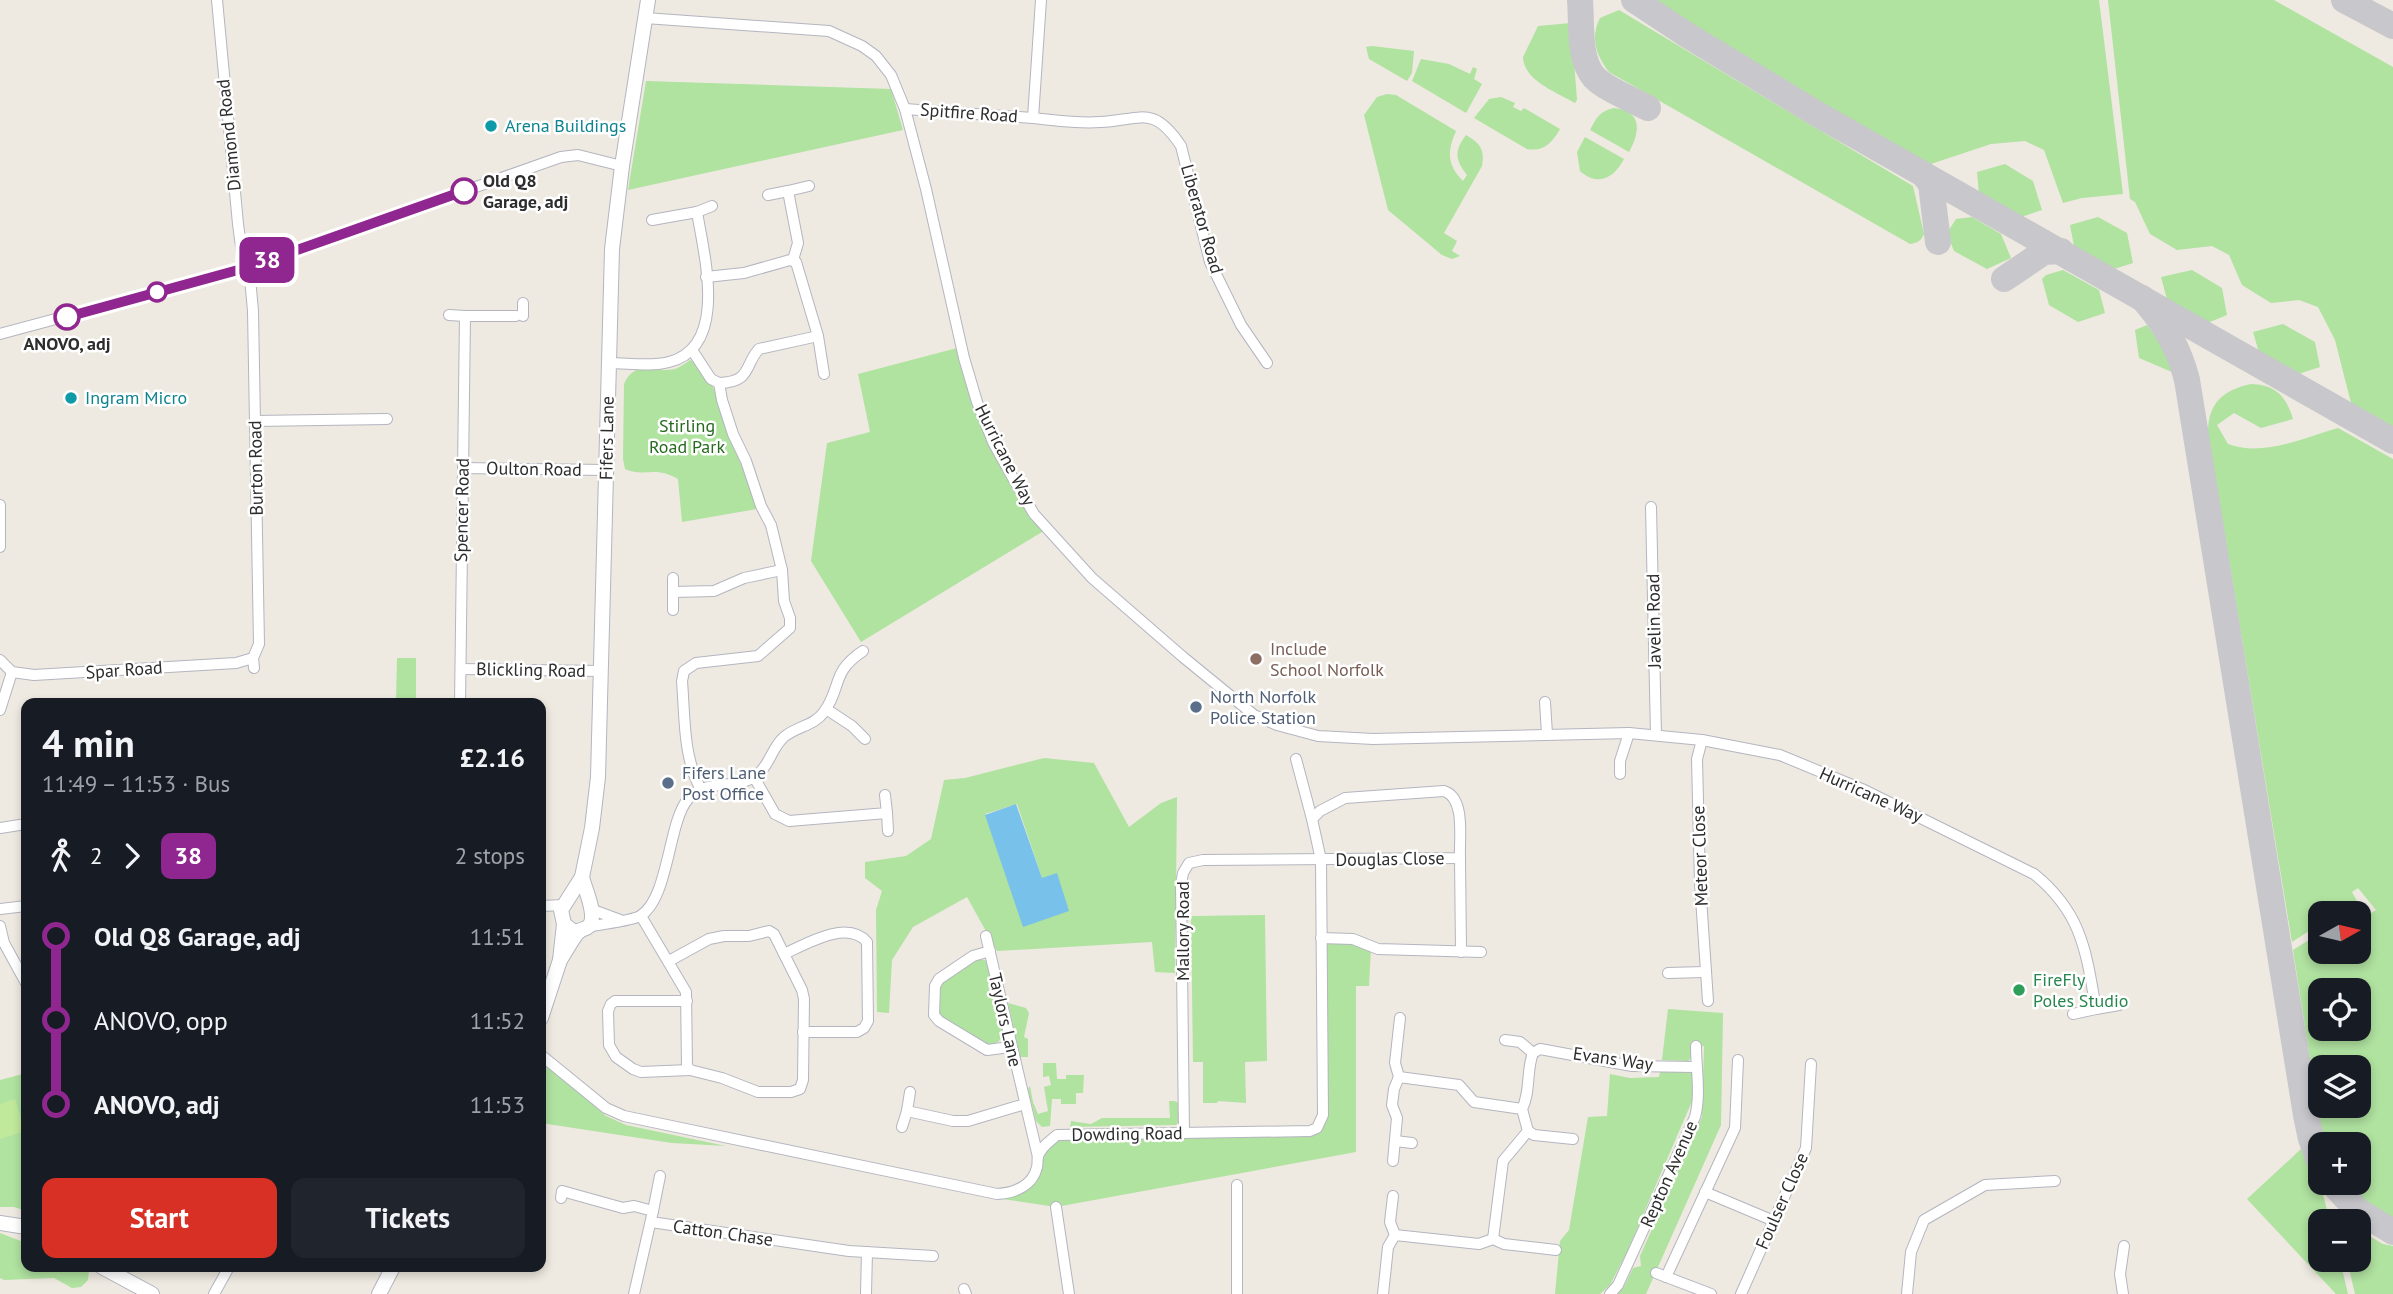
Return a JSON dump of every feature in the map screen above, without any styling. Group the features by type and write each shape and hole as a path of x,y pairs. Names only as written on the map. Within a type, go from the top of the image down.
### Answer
{"street":[{"name":"Diamond Road","path":"217,0 238,224 247,268"},
{"name":"Fifers Lane","path":"560,960 558,910 582,877 596,800 612,248 648,0"},
{"path":"1033,118 1041,0"},
{"name":"Hurricane Way","path":"645,19 829,31 862,46 876,56 891,75 905,108 926,189 958,336 977,402 993,442 1034,514 1092,578 1254,715 1277,726 1318,736 1373,740 1629,733 1702,740 1780,755 1862,789 2034,874 2060,900 2077,924 2096,1009"},
{"name":"Spitfire Road","path":"905,108 1100,122 1145,116 1165,126 1181,146"},
{"name":"Liberator Road","path":"1181,146 1210,262 1241,325 1267,363"},
{"path":"0,334 247,268 561,158 578,155 622,166"},
{"path":"768,195 809,186"},
{"path":"788,191 797,243 793,260"},
{"path":"652,220 697,212 712,206"},
{"path":"609,363 671,362 692,351 705,331 706,277 697,212"},
{"path":"706,277 744,273 793,260"},
{"path":"793,260 799,266 818,336 824,374"},
{"name":"Burton Road","path":"247,268 253,311 260,643 253,663"},
{"path":"449,316 519,316 523,303"},
{"name":"Spencer Road","path":"460,698 465,316"},
{"path":"692,351 711,379 719,383 744,376 760,349 818,336"},
{"path":"700,788 687,754 682,681 684,671 696,663 758,656 790,628 790,618 784,601 782,570 771,525 733,434 719,383"},
{"path":"256,421 387,419"},
{"name":"Oulton Road","path":"463,468 606,470"},
{"path":"0,505 0,547"},
{"name":"Javelin Road","path":"1651,506 1656,735"},
{"path":"673,592 714,591 744,578 782,570"},
{"path":"673,578 673,610"},
{"path":"620,920 578,898 558,910 573,931 641,916 651,903 663,875 679,813 685,802 700,788 747,781 754,777 764,768 777,744 786,735 810,724 827,709 840,672 849,660 863,651"},
{"path":"0,660 3,666 12,672 0,710"},
{"name":"Spar Road","path":"12,672 34,675 253,663"},
{"name":"Blickling Road","path":"461,668 601,671"},
{"path":"1545,702 1546,734"},
{"path":"827,709 854,722 865,739"},
{"path":"1620,774 1620,761 1629,733"},
{"name":"Meteor Close","path":"1702,740 1697,759 1704,972 1708,1001"},
{"name":"Dowding Road","path":"546,1059 606,1108 624,1116 1002,1194 1020,1189 1035,1174 1038,1157 1045,1145 1057,1136 1310,1131 1317,1128 1321,1122 1321,860 1312,819 1302,801 1296,759"},
{"path":"754,777 775,814 789,821 887,813"},
{"name":"Douglas Close","path":"1312,819 1320,811 1345,798 1444,791 1451,793 1464,809 1460,858 1461,952"},
{"path":"885,795 888,831"},
{"path":"0,828 21,825"},
{"name":"Douglas Close","path":"1321,860 1460,858"},
{"name":"Mallory Road","path":"1184,1133 1183,873 1189,863 1203,860 1321,860"},
{"name":"Fifers Lane","path":"546,1003 560,960 593,918 582,877"},
{"path":"0,909 21,907"},
{"path":"641,916 683,983 687,1001 687,1066 690,1070"},
{"path":"0,926 4,943 21,974"},
{"path":"669,961 709,939 749,936 769,931 774,933 802,990 802,1086 798,1091 758,1092 722,1078 690,1070 666,1073 633,1069 616,1057 609,1045 608,1011 611,1004 615,1001 687,1001"},
{"path":"784,954 833,933 858,934 867,942 868,1021 864,1028 857,1032 803,1032"},
{"name":"Taylors Lane","path":"986,936 1038,1157"},
{"path":"1321,938 1353,939 1378,949 1482,952"},
{"path":"990,951 973,956 939,979 934,986 934,1015 939,1021 987,1050 1010,1047"},
{"path":"1668,973 1704,972"},
{"path":"2073,1014 2119,1005"},
{"path":"1393,1161 1397,1118 1392,1105 1399,1077 1395,1063 1396,1026"},
{"name":"Evans Way","path":"1504,1040 1520,1042 1533,1052 1549,1049 1632,1066 1695,1067"},
{"name":"Repton Avenue","path":"1610,1294 1618,1284 1695,1117 1696,1046"},
{"path":"1533,1052 1526,1101 1522,1109 1528,1131 1534,1135 1560,1132 1573,1139"},
{"path":"1711,1294 1687,1290 1661,1275 1735,1128 1738,1060"},
{"name":"Foulser Close","path":"1741,1294 1806,1148 1811,1064"},
{"path":"1399,1077 1453,1083 1463,1088 1474,1102 1522,1109"},
{"path":"902,1126 910,1092"},
{"path":"906,1111 953,1121 968,1121 1025,1104"},
{"path":"1493,1239 1503,1161 1528,1131"},
{"path":"1032,1134 1057,1136"},
{"path":"1395,1141 1412,1143"},
{"name":"Catton Chase","path":"635,1294 660,1176"},
{"path":"1907,1294 1911,1252 1923,1220 1985,1185 2055,1181"},
{"path":"1237,1185 1237,1294"},
{"path":"562,1191 623,1208 634,1206 653,1210"},
{"path":"1705,1192 1774,1221"},
{"path":"1393,1196 1386,1212 1395,1235"},
{"path":"1056,1207 1069,1294"},
{"name":"Catton Chase","path":"651,1222 867,1252 933,1256"},
{"path":"0,1223 21,1226"},
{"path":"1395,1235 1479,1244 1493,1239"},
{"path":"1382,1294 1388,1247 1395,1235"},
{"path":"1493,1239 1498,1243 1532,1242 1556,1250"},
{"path":"2123,1294 2120,1273 2124,1246"},
{"path":"866,1294 867,1252"},
{"path":"111,1272 152,1294"},
{"path":"214,1294 226,1272"},
{"path":"379,1294 390,1272"}],"green space":[{"path":"1651,0 2099,0 2123,194 2082,198 2063,203 2044,150 2025,141 1991,144 1925,166 1738,58"},
{"path":"2108,0 2274,0 2393,67 2393,426 2384,426 2361,413 2351,403 2335,340 2318,307 2299,300 2271,303 2242,285 2229,255 2212,246 2177,250 2150,234 2135,202 2130,199"},
{"path":"1619,10 1913,186 1924,234 1922,238 1910,244 1609,72 1598,53 1595,32 1600,18"},
{"path":"1571,23 1577,100 1575,103 1535,79 1529,73 1523,57 1538,26"},
{"path":"1366,47 1414,51 1412,73 1407,81 1369,59"},
{"path":"1421,59 1449,64 1470,74 1473,67 1477,69 1474,79 1482,84 1466,113 1412,81"},
{"path":"646,81 891,89 903,130 628,190"},
{"path":"1396,95 1456,131 1450,158 1463,181 1467,175 1458,160 1459,146 1466,135 1480,147 1483,155 1482,166 1444,233 1457,241 1452,251 1460,256 1452,259 1442,255 1388,210 1364,115 1377,97"},
{"path":"1501,97 1515,103 1513,107 1521,111 1524,108 1560,129 1547,145 1533,150 1474,118 1489,99"},
{"path":"1614,108 1630,113 1634,118 1637,130 1629,152 1590,130 1599,116"},
{"path":"1585,137 1624,159 1615,171 1605,178 1593,179 1580,171 1577,152"},
{"path":"2005,164 2033,181 2042,210 2018,218 1979,195 1977,172"},
{"path":"1972,217 2001,234 2011,258 1987,269 1954,251 1947,233 1956,219"},
{"path":"2098,217 2127,233 2133,263 2111,270 2075,251 2070,225"},
{"path":"2063,270 2099,290 2105,313 2078,322 2049,305 2042,279 2046,275"},
{"path":"2192,270 2222,288 2227,315 2205,324 2168,303 2161,277"},
{"path":"2283,324 2315,342 2320,367 2292,376 2260,356 2253,332"},
{"path":"2147,325 2170,357 2172,372 2139,358 2135,330"},
{"path":"961,347 993,442 1047,529 861,642 811,561 827,443 870,432 858,374"},
{"name":"Stirling Road Park","path":"690,360 697,363 713,387 757,509 682,522 678,479 662,473 625,469 624,384 634,371 675,369"},
{"path":"2251,384 2273,389 2287,404 2293,419 2261,428 2234,413 2217,425 2228,444 2255,448 2283,445 2338,428 2393,459 2393,1223 2379,1217 2357,1195 2371,1195 2371,1132 2323,1132 2320,1123 2319,1118 2371,1118 2371,1055 2309,1055 2293,950 2308,941 2308,964 2371,964 2371,913 2376,910 2358,888 2352,892 2357,901 2308,901 2308,932 2292,942 2208,433 2214,406 2232,390"},
{"path":"397,658 416,658 416,698 396,698"},
{"path":"1044,758 1094,763 1129,827 1161,803 1177,797 1175,973 1155,972 1152,942 997,951 967,897 913,927 892,960 889,1013 877,1012 876,910 882,891 865,878 865,862 906,856 931,839 944,780 965,778","holes":["1017,804 1042,878 985,814"]},
{"path":"1265,915 1267,1061 1245,1062 1246,1103 1203,1103 1203,1062 1193,1062 1191,916"},
{"path":"1321,938 1371,948 1369,986 1356,986 1356,1152 1056,1207 996,1198 1029,1182 1038,1157 1057,1135 1310,1131 1321,1122"},
{"path":"972,959 985,960 989,965 1004,1035 998,1042 988,1046 940,1016 943,980"},
{"path":"1008,1003 1026,1008 1029,1013 1024,1037 1028,1039 1028,1057 1018,1057"},
{"path":"1668,1009 1723,1013 1721,1125 1646,1294 1616,1294 1624,1287 1633,1268 1641,1266 1640,1256 1702,1117 1704,1046 1696,1047 1694,1055 1688,1061 1662,1060"},
{"path":"1043,1063 1056,1063 1057,1079 1066,1079 1066,1075 1084,1075 1083,1093 1076,1093 1076,1104 1061,1104 1061,1099 1052,1099 1050,1126 1042,1127 1036,1121 1028,1089 1030,1086 1038,1114 1048,1111 1044,1087 1051,1085 1049,1076 1043,1077"},
{"path":"546,1064 606,1116 626,1125 726,1146 672,1143 546,1124"},
{"path":"1661,1068 1689,1068 1695,1074 1696,1092 1627,1252 1610,1285 1600,1294 1555,1294 1560,1241 1569,1230 1588,1117 1607,1116 1610,1074 1630,1078 1659,1077"},
{"path":"21,1075 21,1209 0,1207 0,1080"},
{"path":"15,1099 21,1118 21,1132 0,1139 0,1104"},
{"path":"1169,1101 1180,1104 1182,1117 1176,1125 1070,1127 1071,1121 1091,1124 1102,1118 1170,1118"},
{"path":"2301,1149 2308,1163 2308,1195 2323,1195 2327,1209 2308,1209 2308,1264 2247,1199"},
{"path":"0,1233 21,1241 21,1272 89,1272 88,1280 81,1287 72,1288 54,1278 0,1278"},
{"path":"2371,1237 2393,1246 2393,1294 2355,1294 2350,1272 2371,1272"},
{"path":"2315,1272 2343,1272 2348,1294 2336,1294"}],"water":[{"path":"1016,804 1042,878 1057,873 1069,911 1023,927 985,815"}],"taxiway":[{"path":"1580,0 1583,51 1594,77 1605,86 1648,108"},
{"path":"1634,0 1819,115 2393,441"},
{"path":"2344,0 2393,26"},
{"path":"1923,174 1931,184 1938,242"},
{"path":"2004,279 2044,252 2061,251"},
{"path":"2142,298 2170,336 2187,380 2310,1132"},
{"path":"2343,1195 2357,1210 2393,1232"}],"bus line":[{"name":"38","path":"67,317 249,267 464,191"}],"place":[{"name":"Arena Buildings","path":"491,126"},
{"name":"Old Q8 Garage, adj","path":"464,191"},
{"name":"ANOVO, adj","path":"67,317"},
{"name":"Ingram Micro","path":"71,398"},
{"name":"Include School Norfolk","path":"1256,659"},
{"name":"North Norfolk Police Station","path":"1196,707"},
{"name":"Fifers Lane Post Office","path":"668,783"},
{"name":"FireFly Poles Studio","path":"2019,990"}]}
